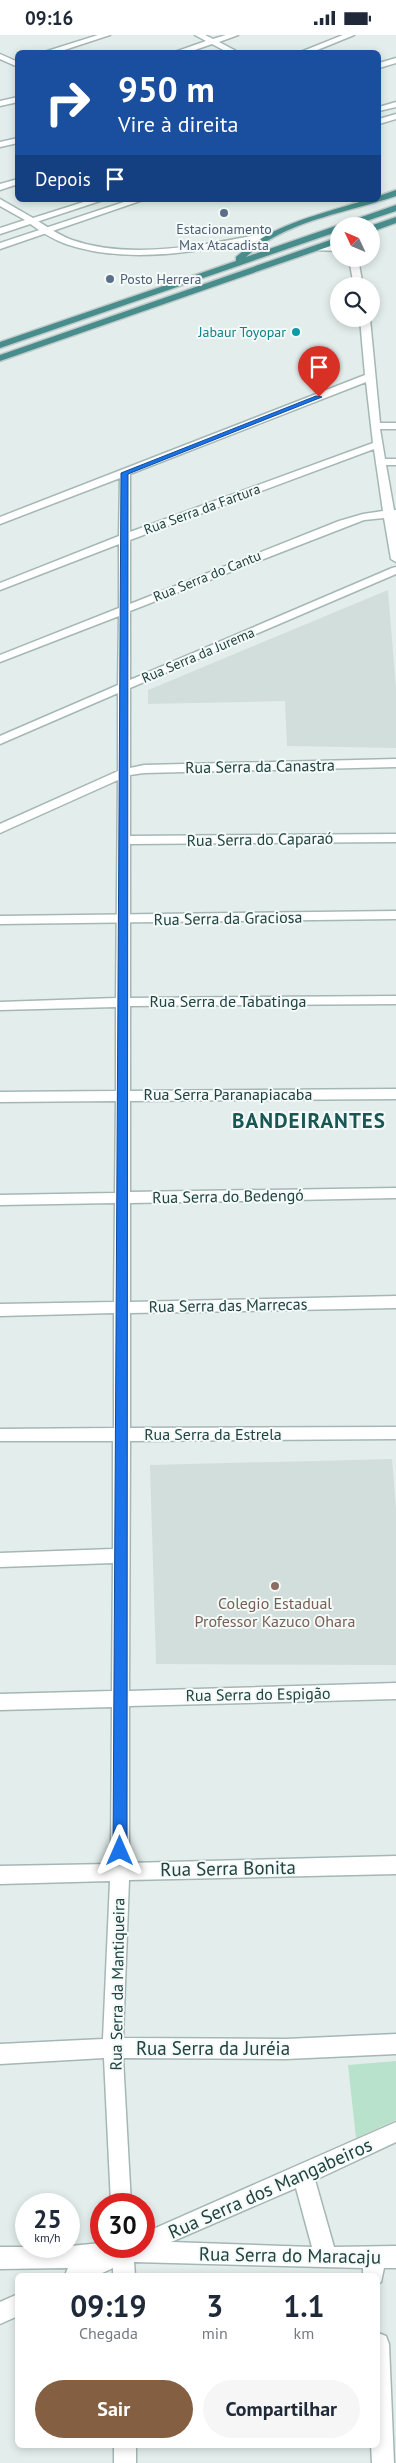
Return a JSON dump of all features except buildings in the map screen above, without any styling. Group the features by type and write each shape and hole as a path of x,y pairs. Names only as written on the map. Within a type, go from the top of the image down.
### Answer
{"highway":[{"path":"381,198 396,193"},
{"path":"234,263 245,251 271,235 369,202"},
{"path":"369,217 396,208"},
{"path":"380,226 396,220"},
{"path":"0,345 330,230"},
{"path":"245,251 293,243"},
{"path":"0,358 330,243"}],"street":[{"path":"55,50 106,35"},
{"path":"199,35 230,50"},
{"path":"186,50 234,35"},
{"path":"310,50 350,35"},
{"path":"0,56 15,63"},
{"path":"381,65 396,60"},
{"path":"0,65 15,63"},
{"path":"0,104 15,100"},
{"path":"381,108 396,104"},
{"path":"381,121 396,116"},
{"path":"0,145 15,141"},
{"path":"0,187 15,182"},
{"path":"0,202 69,242 100,250 125,252 228,243 271,235"},
{"path":"0,231 93,202"},
{"path":"0,246 134,202"},
{"path":"228,243 245,251"},
{"path":"317,248 330,248"},
{"path":"366,327 372,376 375,426 392,513 396,559"},
{"path":"0,521 372,376"},
{"path":"375,426 396,426"},
{"name":"Rua Serra da Fartura","path":"0,587 124,538 378,444"},
{"path":"381,462 396,461"},
{"name":"Rua Serra da Mantiqueira","path":"120,2193 113,2048 120,1870 125,772 124,473"},
{"name":"Rua Serra do Cantu","path":"0,659 343,523 363,517 392,513"},
{"name":"Rua Serra da Jurema","path":"0,740 396,570"},
{"name":"Rua Serra da Canastra","path":"0,829 125,772 144,769 396,763"},
{"name":"Rua Serra do Caparaó","path":"124,840 396,838"},
{"name":"Rua Serra da Graciosa","path":"0,920 396,915"},
{"name":"Rua Serra de Tabatinga","path":"0,1006 124,1002 396,1000"},
{"name":"Rua Serra Paranapiacaba","path":"0,1097 396,1094"},
{"name":"Rua Serra do Bedengó","path":"0,1200 396,1193"},
{"name":"Rua Serra das Marrecas","path":"0,1310 123,1306 396,1302"},
{"name":"Rua Serra da Estrela","path":"0,1435 396,1433"},
{"path":"0,1560 122,1556"},
{"name":"Rua Serra do Espigão","path":"0,1702 121,1697 396,1691"},
{"name":"Rua Serra Bonita","path":"0,1875 120,1870 396,1865"},
{"name":"Rua Serra da Juréia","path":"0,2053 113,2048 286,2049 396,2044"},
{"name":"Rua Serra dos Mangabeiros","path":"155,2238 396,2132"},
{"path":"302,2175 326,2258"},
{"name":"Rua Serra do Maracaju","path":"155,2249 326,2258 374,2266 396,2257"},
{"name":"Rua Serra do Maracaju","path":"0,2258 60,2258 90,2254"},
{"path":"80,2273 109,2258"},
{"path":"124,2273 127,2258"},
{"path":"0,2313 15,2306"},
{"path":"380,2383 384,2463"},
{"path":"125,2448 125,2463"}],"shaded area":[{"path":"388,590 396,689 396,748 287,746 285,701 148,704 148,690"},
{"name":"Colegio Estadual Professor Kazuco Ohara","path":"392,1459 396,1509 396,1665 156,1664 150,1465"}],"green space":[{"path":"396,2061 396,2120 356,2138 348,2065"}],"place":[{"name":"Estacionamento Max Atacadista","path":"224,213"},
{"name":"Posto Herrera","path":"110,279"},
{"name":"Jabaur Toyopar","path":"296,332"},
{"name":"Colegio Estadual Professor Kazuco Ohara","path":"275,1586"}],"district":[{"name":"BANDEIRANTES","path":"309,1120"}],"route":[{"path":"120,1851 125,686 124,473 319,397"}]}
